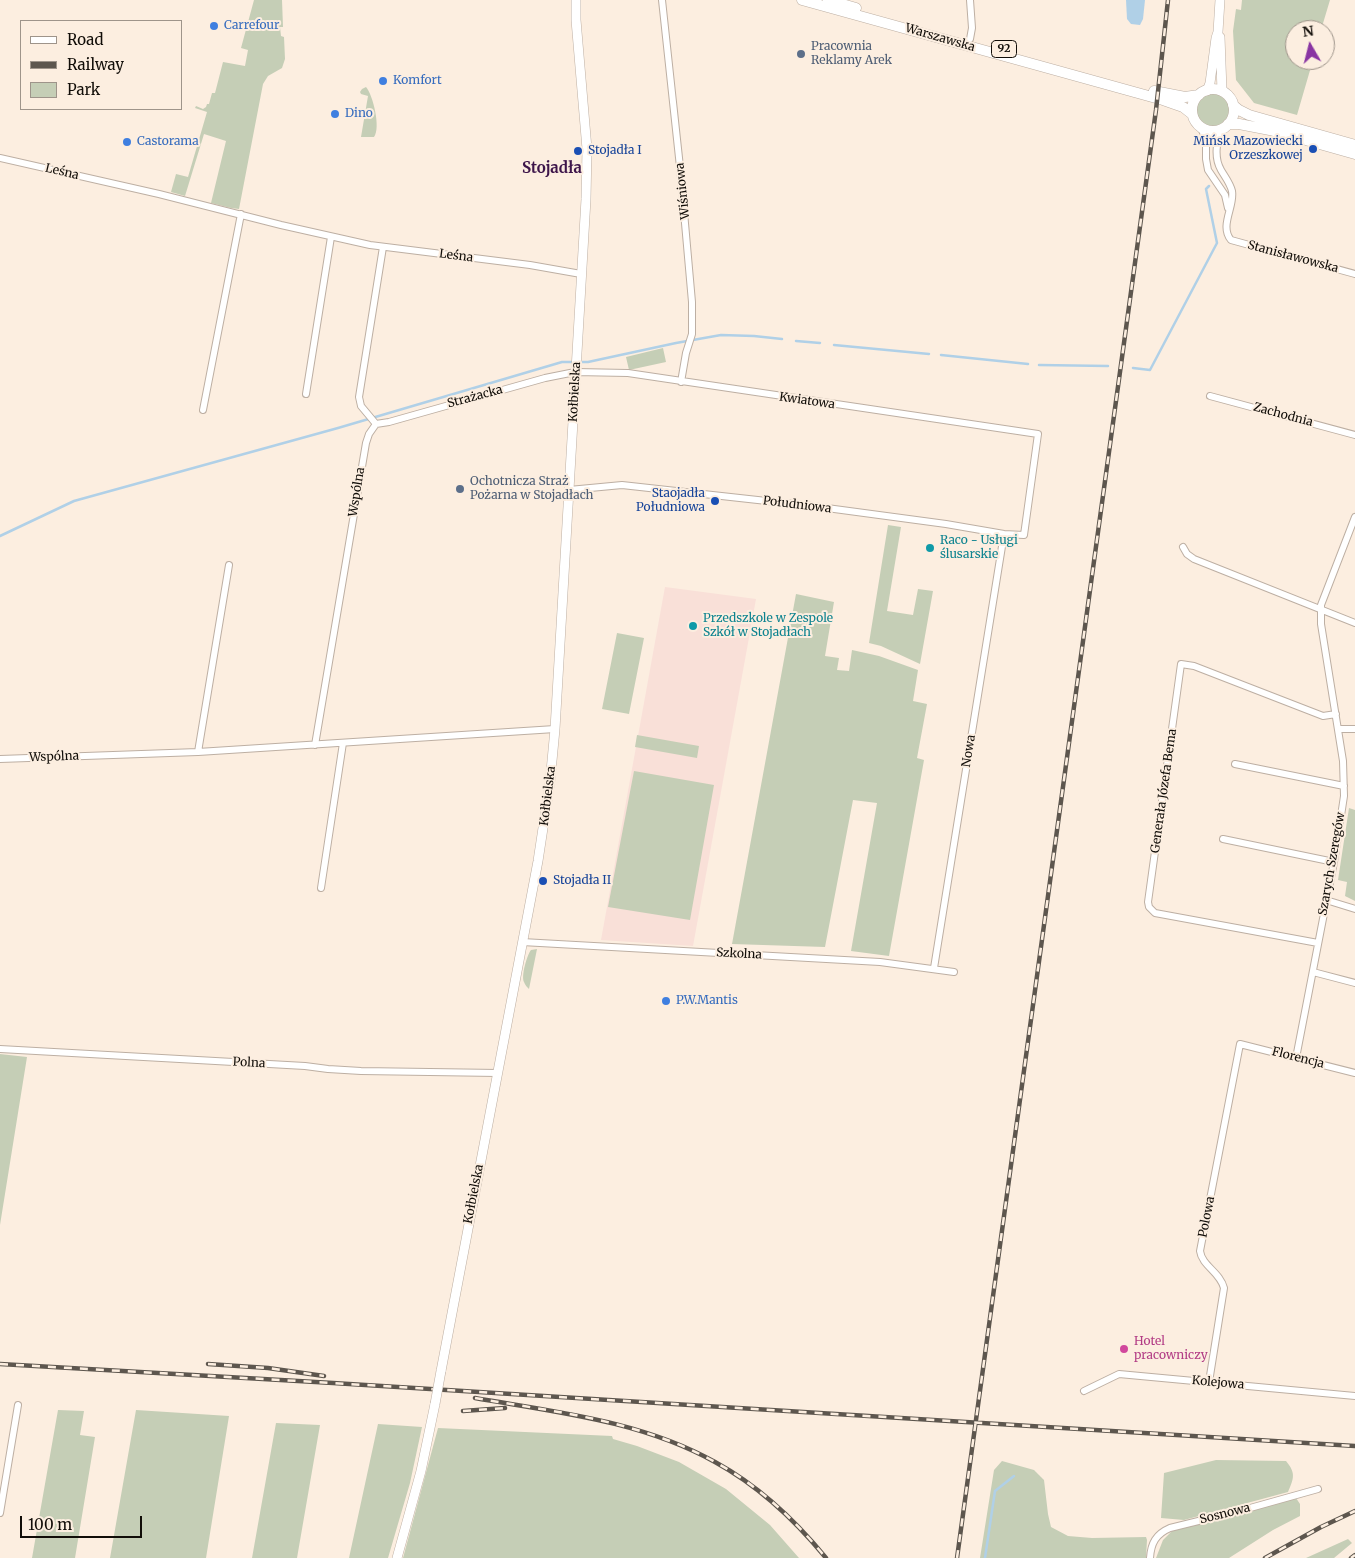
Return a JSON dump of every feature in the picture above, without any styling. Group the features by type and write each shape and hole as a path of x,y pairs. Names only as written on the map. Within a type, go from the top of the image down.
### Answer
{"main road":[{"name":"Warszawska","path":"802,0 1163,100 1183,107 1192,114"},
{"name":"Warszawska","path":"828,0 1155,91 1185,97 1203,93"},
{"name":"92","path":"1203,93 1216,90 1222,91"},
{"path":"1222,91 1231,99 1233,105 1233,117 1225,127"},
{"path":"1192,114 1193,105 1203,93"},
{"path":"1233,105 1249,115 1355,146"},
{"name":"92","path":"1192,114 1196,123 1201,128"},
{"path":"1201,128 1213,132 1240,124 1270,130 1355,154"}],"street":[{"name":"Wiśniowa","path":"662,0 692,302 692,334 686,353 682,382"},
{"path":"970,0 972,28 970,39"},
{"path":"1203,93 1210,83 1218,32 1220,0"},
{"name":"Kołbielska","path":"397,1558 419,1478 435,1404 543,833 550,782 555,729 586,199 587,158 576,20 572,2"},
{"path":"1218,32 1221,38 1222,91"},
{"path":"1225,127 1218,141 1218,160 1232,192 1229,210"},
{"path":"1201,128 1206,139 1208,170 1225,195 1229,210"},
{"name":"Leśna","path":"0,158 331,237 383,247 530,265 581,274"},
{"name":"Stanisławowska","path":"1229,210 1227,233 1231,240 1355,274"},
{"path":"203,410 241,214"},
{"path":"306,394 331,237"},
{"path":"375,423 361,406 359,397 383,247"},
{"name":"Kwiatowa","path":"576,370 628,373 1038,434 1024,535"},
{"name":"Strażacka","path":"375,423 389,422 576,370"},
{"name":"Zachodnia","path":"1210,396 1355,435"},
{"name":"Wspólna","path":"316,745 366,443 375,423"},
{"name":"Południowa","path":"569,490 622,485 812,506 946,524 1004,534 1024,535"},
{"name":"Szarych Szeregów","path":"1296,1058 1334,862 1343,805 1343,761 1321,624 1321,606 1355,517"},
{"name":"Nowa","path":"934,968 1004,534"},
{"path":"1183,547 1194,560 1355,623"},
{"path":"198,752 229,565"},
{"name":"Generała Józefa Bema","path":"1318,943 1155,912 1149,907 1148,902 1182,664 1194,666 1323,716 1336,714"},
{"name":"Wspólna","path":"0,760 198,752 555,729"},
{"path":"1338,729 1355,729"},
{"path":"321,888 343,743"},
{"path":"1235,764 1344,786"},
{"path":"1223,839 1334,862"},
{"path":"1326,900 1355,909"},
{"name":"Szkolna","path":"522,942 880,962 954,972"},
{"path":"1313,972 1355,982"},
{"name":"Florencja","path":"1240,1044 1355,1072"},
{"name":"Polowa","path":"1209,1382 1224,1288 1219,1276 1202,1258 1200,1251 1240,1044"},
{"name":"Polna","path":"0,1049 305,1066 328,1069 498,1073"},
{"name":"Kolejowa","path":"1084,1390 1119,1374 1355,1396"},
{"path":"0,1513 18,1405"},
{"name":"Sosnowa","path":"1150,1558 1154,1540 1162,1532 1170,1528 1318,1489"}],"shaded area":[{"path":"665,587 756,599 693,946 601,940"}],"green space":[{"path":"254,0 282,0 283,27 280,27 281,36 284,37 285,59 282,68 268,76 263,84 239,209 211,203 226,141 204,134 185,196 171,192 176,174 188,177 207,112 195,108 196,106 203,109 209,104 212,93 215,93 223,62 245,66 248,50 241,48"},
{"path":"1242,0 1330,0 1324,20 1285,20 1285,70 1310,70 1297,115 1254,103 1236,80 1233,31 1236,9 1241,10"},
{"path":"366,87 375,112 377,127 374,137 361,137 368,96 360,92"},
{"path":"1213,93 1225,98 1230,110 1225,122 1213,127 1201,122 1196,110 1201,98"},
{"path":"663,348 666,362 629,370 626,357"},
{"path":"888,525 901,527 887,611 913,615 918,589 933,591 920,664 881,646 869,643"},
{"path":"796,594 834,602 825,656 839,658 837,670 849,671 852,650 879,656 918,670 913,701 927,704 917,758 924,760 889,956 851,951 877,803 853,800 825,947 732,944"},
{"path":"617,633 644,638 629,714 602,709"},
{"path":"637,735 699,746 697,758 635,747"},
{"path":"634,771 714,785 690,920 608,907"},
{"path":"1349,808 1355,810 1355,901 1345,896 1347,882 1338,880"},
{"path":"537,949 529,989 523,979 526,961 531,950"},
{"path":"0,1054 27,1057 0,1225"},
{"path":"58,1410 84,1411 80,1435 95,1437 75,1558 32,1558"},
{"path":"136,1410 229,1416 206,1558 110,1558"},
{"path":"276,1423 320,1425 297,1558 252,1558"},
{"path":"378,1424 422,1427 410,1483 388,1558 349,1558"},
{"path":"438,1428 612,1436 613,1439 679,1462 726,1489 770,1525 799,1558 403,1558"},
{"path":"1216,1460 1286,1461 1293,1472 1292,1483 1288,1492 1184,1520 1161,1518 1164,1473"},
{"path":"1002,1461 1034,1470 1044,1480 1051,1527 1068,1536 1092,1538 1146,1537 1146,1558 980,1558 994,1470"},
{"path":"1296,1498 1300,1504 1300,1516 1273,1530 1229,1558 1156,1558 1163,1540 1173,1530"},
{"path":"1348,1539 1352,1543 1334,1558 1306,1558"}],"water":[{"path":"1126,0 1145,0 1143,19 1140,25 1131,24 1127,19"}],"waterway":[{"path":"1133,368 1150,370 1217,243 1206,189 1209,186"},
{"path":"579,362 588,362 721,335 782,339"},
{"path":"796,341 820,343"},
{"path":"834,345 929,354"},
{"path":"941,355 1028,364"},
{"path":"0,536 74,501 338,428 562,362 574,362"},
{"path":"1039,365 1108,366"},
{"path":"985,1558 995,1491 1014,1476"}],"railway":[{"path":"957,1558 1156,110 1168,0"},
{"path":"0,1364 1355,1446"},
{"path":"208,1364 268,1368 324,1376"},
{"path":"475,1398 628,1427 687,1448 731,1471 761,1493 789,1517 826,1558"},
{"path":"463,1411 505,1408"},
{"path":"1265,1558 1321,1527 1355,1511"},
{"path":"1351,1558 1355,1555"}],"place":[{"name":"Carrefour","path":"214,26"},
{"name":"Pracownia Reklamy Arek","path":"801,54"},
{"name":"Komfort","path":"383,81"},
{"name":"Dino","path":"335,114"},
{"name":"Castorama","path":"127,142"},
{"name":"Mińsk Mazowiecki Orzeszkowej","path":"1313,149"},
{"name":"Stojadła I","path":"578,151"},
{"name":"Ochotnicza Straż Pożarna w Stojadłach","path":"460,489"},
{"name":"Staojadła Południowa","path":"715,501"},
{"name":"Raco - Usługi ślusarskie","path":"930,548"},
{"name":"Przedszkole w Zespole Szkół w Stojadłach","path":"693,626"},
{"name":"Stojadła II","path":"543,881"},
{"name":"P.W.Mantis","path":"666,1001"},
{"name":"Hotel pracowniczy","path":"1124,1349"}],"district":[{"name":"Stojadła","path":"552,169"}]}
